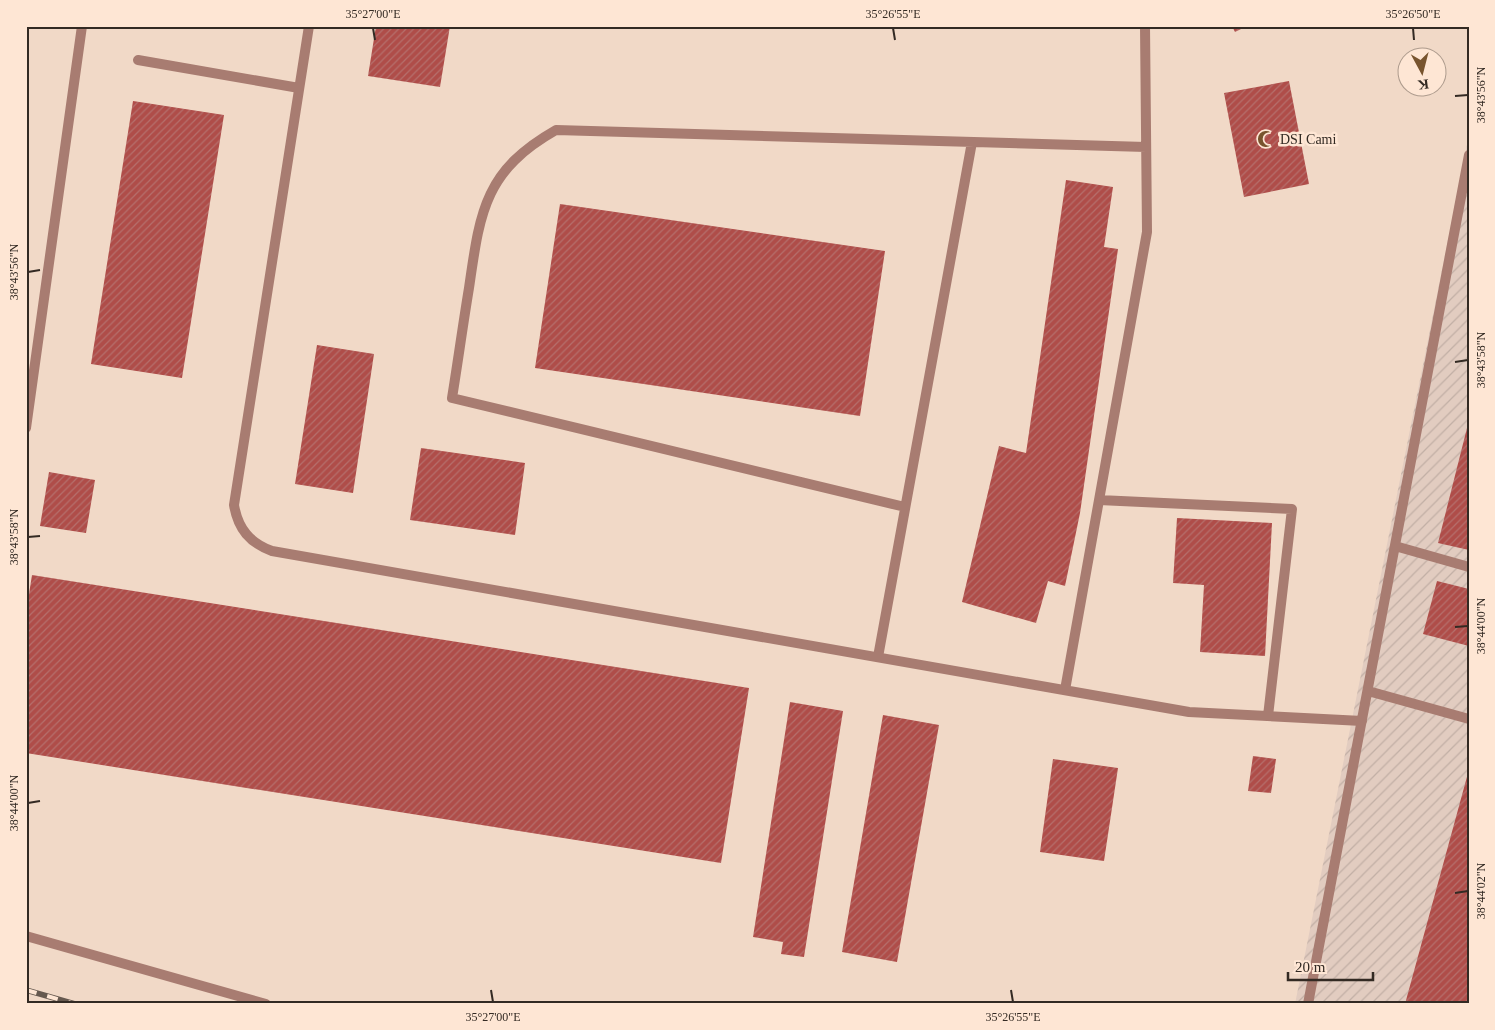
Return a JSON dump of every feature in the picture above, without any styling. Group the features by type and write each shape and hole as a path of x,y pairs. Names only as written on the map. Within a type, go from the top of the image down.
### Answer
{"street":[{"path":"26,428 82,26"},
{"path":"309,26 234,505 239,524 252,540 261,547 272,551 1189,712 1362,721"},
{"path":"1065,690 1147,232 1145,26"},
{"path":"138,60 299,88"},
{"path":"905,507 452,398 479,225 492,190 518,156 536,141 556,130 1146,147"},
{"path":"878,657 972,142"},
{"path":"1308,1004 1469,155"},
{"path":"1099,500 1292,509 1268,716"},
{"path":"1395,546 1469,567"},
{"path":"1368,691 1469,719"},
{"path":"26,936 266,1004"}],"shaded area":[{"path":"1469,135 1469,1004 1295,1004"}],"building":[{"path":"376,26 450,26 440,87 368,76"},
{"path":"1232,26 1247,26 1235,32"},
{"name":"DSI Cami","path":"1289,81 1309,184 1244,197 1224,93"},
{"path":"133,101 224,115 182,378 91,364"},
{"path":"1066,180 1113,187 1104,247 1118,249 1080,513 1065,586 1048,581 1036,623 962,602 999,446 1026,453"},
{"path":"560,204 885,251 860,416 535,368"},
{"path":"317,345 374,354 353,493 295,484"},
{"path":"1469,424 1469,550 1438,543"},
{"path":"421,448 525,463 515,535 410,520"},
{"path":"49,472 95,480 86,533 40,526"},
{"path":"1177,518 1272,523 1265,656 1200,652 1204,585 1173,583"},
{"path":"32,575 749,688 721,863 26,753 26,613"},
{"path":"1437,581 1469,589 1469,646 1423,634"},
{"path":"790,702 843,711 804,957 781,954 783,942 753,937"},
{"path":"883,715 939,725 897,962 842,952"},
{"path":"1253,756 1276,759 1271,793 1248,791"},
{"path":"1053,759 1118,768 1104,861 1040,852"},
{"path":"1468,773 1469,1004 1405,1004"}],"railway":[{"path":"26,990 75,1004"}],"place":[{"name":"DSI Cami","path":"1266,139"}]}
